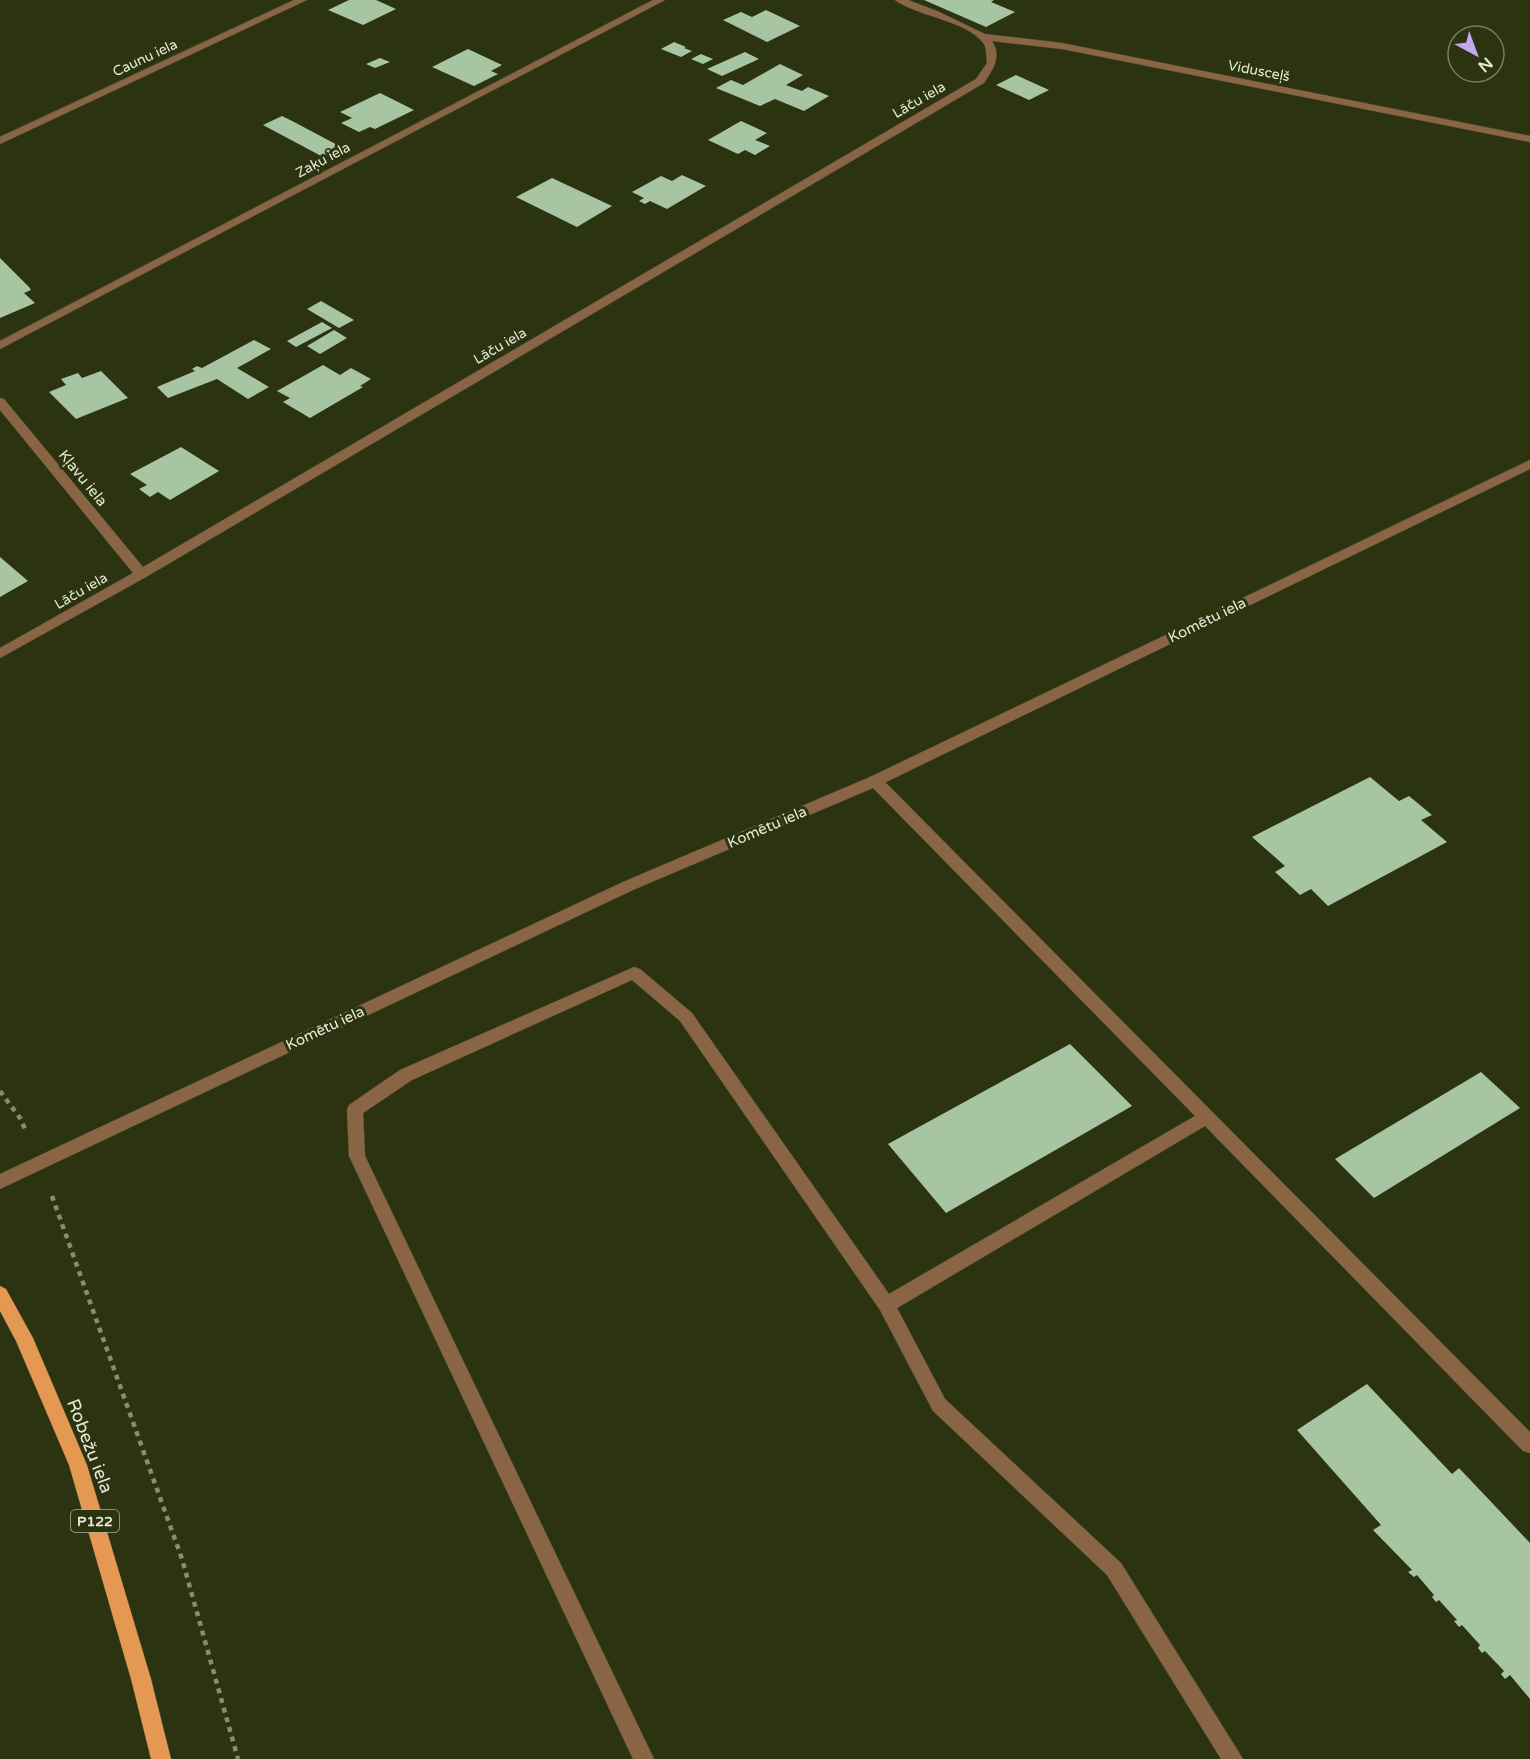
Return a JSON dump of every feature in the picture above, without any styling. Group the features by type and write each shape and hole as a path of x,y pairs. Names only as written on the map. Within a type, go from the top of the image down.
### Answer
{"main road":[{"name":"Robežu iela","path":"0,1294 24,1338 78,1465 141,1679 161,1759"}],"street":[{"name":"Caunu iela","path":"0,141 302,0"},
{"name":"Zaķu iela","path":"0,346 660,0"},
{"name":"Vidusceļš","path":"900,0 958,23 986,41 1062,46 1530,139"},
{"name":"Lāču iela","path":"0,654 141,574 980,81 992,63 986,41"},
{"name":"Kļavu iela","path":"0,402 141,574"},
{"name":"Komētu iela","path":"0,1182 628,886 875,781 1530,464"},
{"path":"875,781 1530,1445"},
{"path":"644,1759 357,1156 356,1110 406,1075 634,973 686,1017 886,1305 939,1405 1114,1569 1233,1759"},
{"path":"886,1305 1206,1117"}],"path":[{"path":"0,1091 20,1118 40,1162 182,1559 238,1759"}],"building":[{"path":"349,0 376,0 396,9 363,25 328,10"},
{"path":"924,0 994,0 991,2 1015,12 986,27"},
{"path":"766,10 800,26 767,42 723,20 741,12 752,17"},
{"path":"674,42 692,51 681,57 661,49"},
{"path":"468,49 502,65 491,71 498,74 474,86 432,67"},
{"path":"745,52 759,59 722,76 707,69"},
{"path":"701,54 713,59 703,64 691,59"},
{"path":"380,58 390,62 375,68 366,64"},
{"path":"780,64 803,75 786,85 802,91 808,87 829,96 804,111 775,99 760,106 716,88 731,80 743,85"},
{"path":"1016,75 1049,90 1029,100 996,85"},
{"path":"380,93 414,110 375,129 370,127 359,132 341,123 352,118 340,112"},
{"path":"282,116 343,148 323,157 263,125"},
{"path":"741,121 767,133 755,140 770,146 755,155 745,150 738,154 708,140"},
{"path":"682,175 706,186 667,209 650,201 645,204 639,201 644,198 632,192 661,176 672,181"},
{"path":"552,178 612,206 577,227 516,197"},
{"path":"0,258 29,287 31,290 24,293 35,303 0,318"},
{"path":"321,301 354,320 339,328 307,309"},
{"path":"322,322 332,328 296,347 287,341"},
{"path":"334,330 347,338 320,354 307,346"},
{"path":"254,340 271,349 237,368 269,387 248,399 217,379 168,398 157,387 195,371 192,369 197,366 202,368"},
{"path":"323,365 340,375 351,368 371,379 360,386 363,387 310,418 283,402 290,398 277,391"},
{"path":"101,371 128,398 76,419 49,392 66,385 61,379 78,373 82,378"},
{"path":"181,447 219,471 170,500 158,492 150,497 139,489 147,485 130,474"},
{"path":"0,557 28,581 0,597"},
{"path":"1370,777 1399,801 1409,796 1432,815 1421,820 1447,842 1328,906 1311,889 1300,895 1275,872 1285,866 1252,837"},
{"path":"1070,1044 1132,1106 946,1213 888,1144"},
{"path":"1481,1072 1520,1108 1374,1198 1335,1159"},
{"path":"1367,1384 1452,1474 1459,1468 1530,1543 1530,1699 1510,1675 1505,1679 1501,1674 1504,1671 1485,1651 1482,1653 1478,1648 1480,1645 1462,1625 1459,1627 1454,1621 1457,1620 1439,1600 1436,1602 1432,1597 1434,1595 1417,1575 1414,1577 1408,1572 1412,1570 1373,1530 1381,1525 1297,1430"}]}
